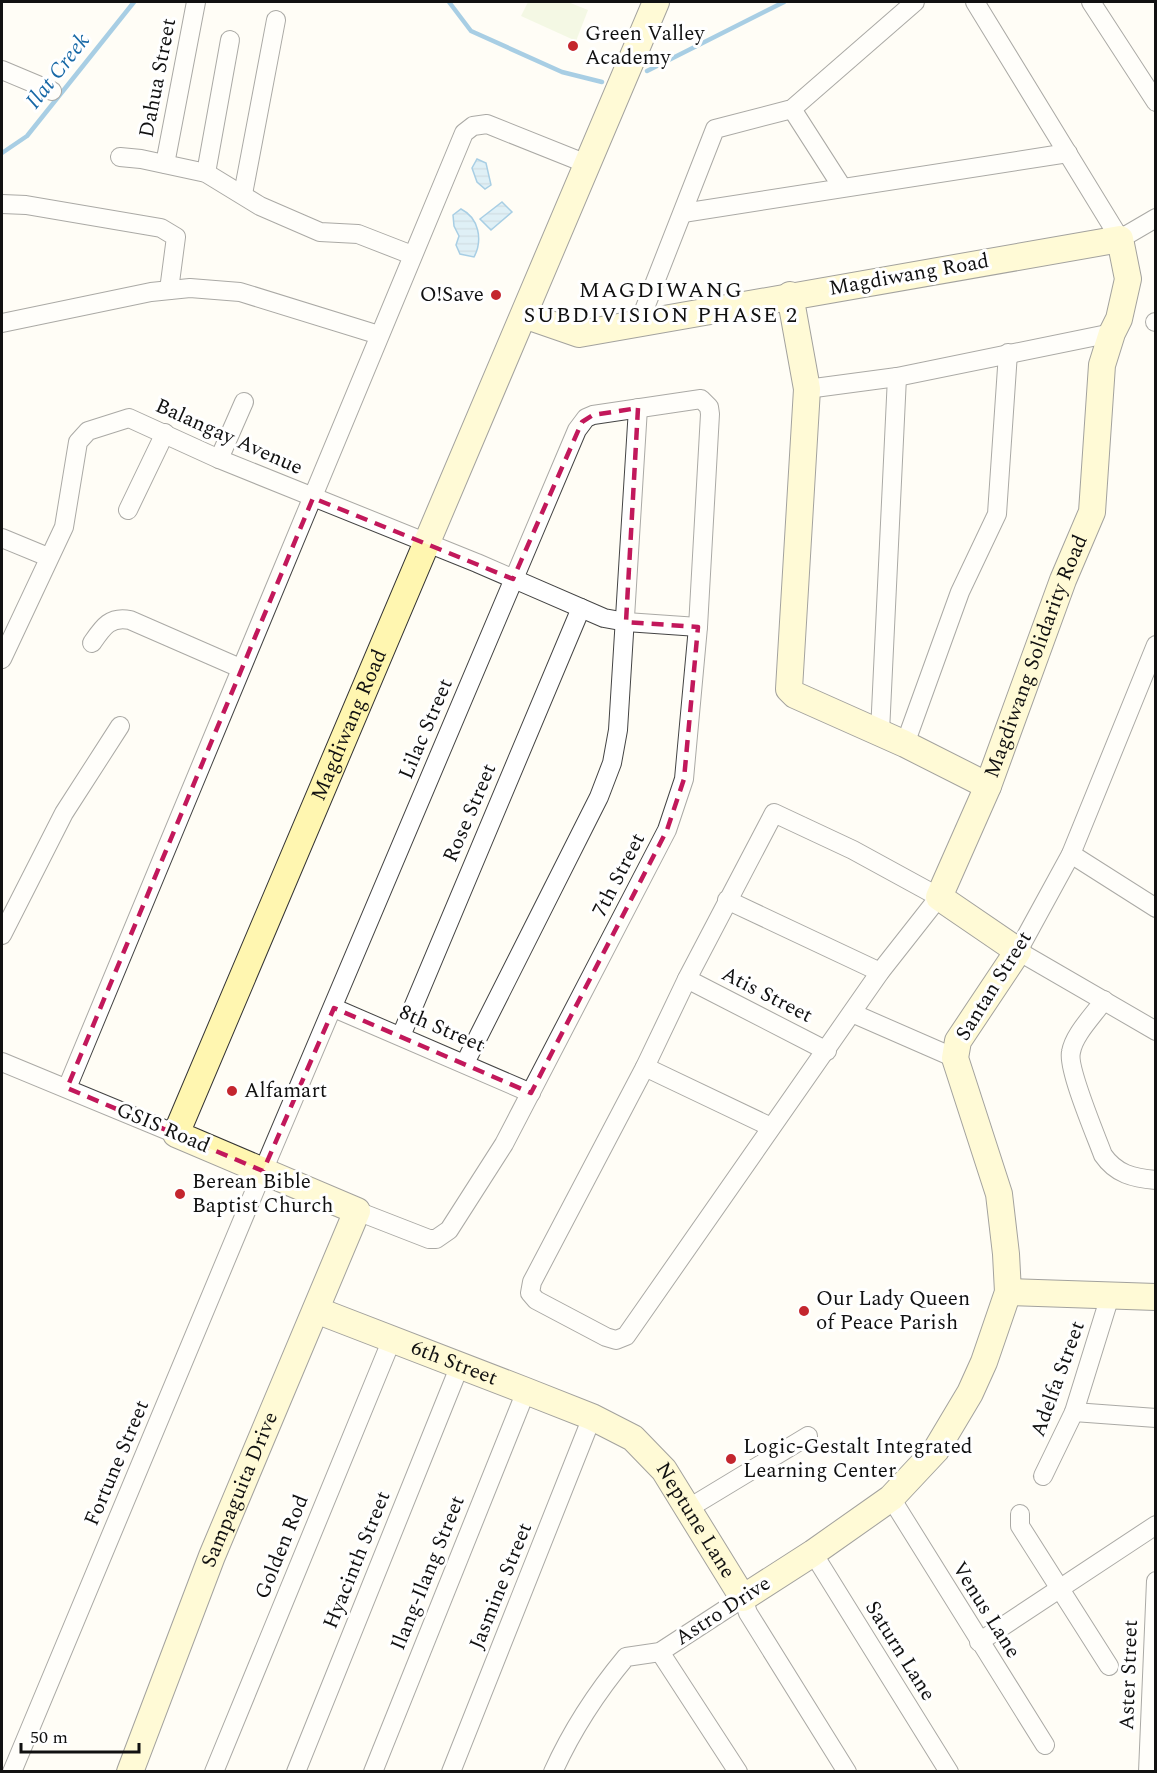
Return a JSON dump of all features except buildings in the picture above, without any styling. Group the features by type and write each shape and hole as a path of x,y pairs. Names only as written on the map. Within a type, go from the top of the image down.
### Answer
{"street":[{"name":"Dahua Street","path":"165,164 196,2"},
{"name":"Magdiwang Road","path":"176,1134 656,2"},
{"path":"639,323 715,129 792,110 915,2"},
{"path":"975,2 1120,239 1155,218"},
{"path":"1091,2 1155,102"},
{"path":"243,194 276,20"},
{"path":"206,173 230,40"},
{"path":"2,69 52,91"},
{"path":"792,110 842,187"},
{"path":"67,1089 464,133 473,126 487,124 587,164"},
{"path":"683,213 1068,153"},
{"path":"120,157 206,173 260,206 320,232 358,234 412,255"},
{"path":"2,204 161,228 176,237 169,290"},
{"name":"Magdiwang Road","path":"524,315 579,334 790,295 1120,239"},
{"name":"Magdiwang Solidarity Road","path":"790,295 807,389 789,689 795,695 880,732 988,786 1064,580 1092,512 1102,365 1119,319 1128,279 1120,239"},
{"path":"2,324 169,290 190,288 240,292 379,335"},
{"path":"807,389 897,377 1112,333"},
{"path":"905,744 960,592 997,514 1008,353"},
{"path":"880,732 897,377"},
{"name":"Lilac Street","path":"263,1171 334,1008 513,579 582,422 593,416 696,398 706,403"},
{"path":"219,459 244,402"},
{"name":"7th Street","path":"357,1211 420,1237 436,1239 443,1235 504,1144 668,830 684,779 698,627 710,414 706,403"},
{"path":"465,1063 598,797 612,763 618,730 626,622 638,408"},
{"name":"Balangay Avenue","path":"2,659 8,627 64,527 78,442 81,436 129,418 219,459 581,608 626,622 698,627"},
{"path":"128,510 165,433"},
{"path":"2,538 48,557"},
{"name":"Rose Street","path":"401,1036 581,608"},
{"path":"92,643 105,624 118,618 130,620 240,668"},
{"name":"Santan Street","path":"922,1467 936,1450 970,1393 998,1327 1008,1292 999,1194 955,1058 958,1041 1018,951 1071,854 1155,645"},
{"path":"2,935 64,813 120,726"},
{"path":"988,786 939,897 880,972 627,1336 616,1340 606,1337 536,1300 530,1293 532,1282 645,1067 687,979 774,813 853,850 939,897 1018,951 1155,1031"},
{"path":"1071,854 1155,908"},
{"path":"728,900 880,972"},
{"name":"Atis Street","path":"687,979 827,1051"},
{"path":"1104,1000 1074,1042 1071,1050 1072,1066 1103,1155 1111,1167 1130,1176 1155,1180"},
{"name":"8th Street","path":"334,1008 465,1063 531,1094"},
{"path":"852,1013 955,1058"},
{"name":"GSIS Road","path":"2,1062 357,1211"},
{"path":"645,1067 771,1127"},
{"name":"Fortune Street","path":"12,1772 263,1171"},
{"name":"Sampaguita Drive","path":"130,1772 212,1556 357,1211"},
{"path":"1008,1292 1155,1297"},
{"name":"Adelfa Street","path":"1043,1476 1074,1412 1110,1296"},
{"name":"6th Street","path":"316,1310 592,1418"},
{"name":"Golden Rod","path":"214,1772 392,1339"},
{"name":"Hyacinth Street","path":"296,1772 460,1365"},
{"name":"Ilang-Ilang Street","path":"373,1772 526,1391"},
{"path":"1074,1412 1155,1418"},
{"name":"Neptune Lane","path":"592,1418 633,1438 649,1452 688,1508 742,1598 748,1613 847,1772"},
{"name":"Jasmine Street","path":"451,1772 592,1418"},
{"path":"688,1508 808,1436"},
{"name":"Astro Drive","path":"553,1772 568,1738 601,1686 626,1657 660,1652 813,1554 891,1498 922,1467"},
{"name":"Venus Lane","path":"891,1498 1045,1745"},
{"path":"1020,1514 1020,1526 1109,1666"},
{"path":"979,1642 1155,1526"},
{"name":"Saturn Lane","path":"813,1554 949,1772"},
{"name":"Aster Street","path":"1148,1772 1155,1581"},
{"path":"660,1652 738,1772"}],"highlighted area":[{"path":"638,408 626,622 698,627 684,779 667,830 531,1093 334,1008 263,1171 67,1088 313,498 513,579 582,422 593,415"}],"green space":[{"path":"528,2 568,2 588,10 576,41 521,16"}],"water":[{"path":"477,159 486,163 491,185 485,189 477,182 472,168"},
{"path":"502,202 512,212 491,230 480,219"},
{"path":"461,209 472,218 478,230 478,244 474,257 460,254 456,245 459,236 454,226 453,215"}],"waterway":[{"name":"Ilat Creek","path":"2,153 27,136 134,2"},
{"name":"Ilat Creek","path":"449,2 471,31 562,72 602,82"},
{"name":"Ilat Creek","path":"647,71 784,2"}],"place":[{"name":"Green Valley Academy","path":"573,46"},
{"name":"O!Save","path":"496,295"},
{"name":"Alfamart","path":"232,1091"},
{"name":"Berean Bible Baptist Church","path":"180,1194"},
{"name":"Our Lady Queen of Peace Parish","path":"804,1311"},
{"name":"Logic-Gestalt Integrated Learning Center","path":"731,1459"}],"district":[{"name":"MAGDIWANG SUBDIVISION PHASE 2","path":"661,302"}]}
